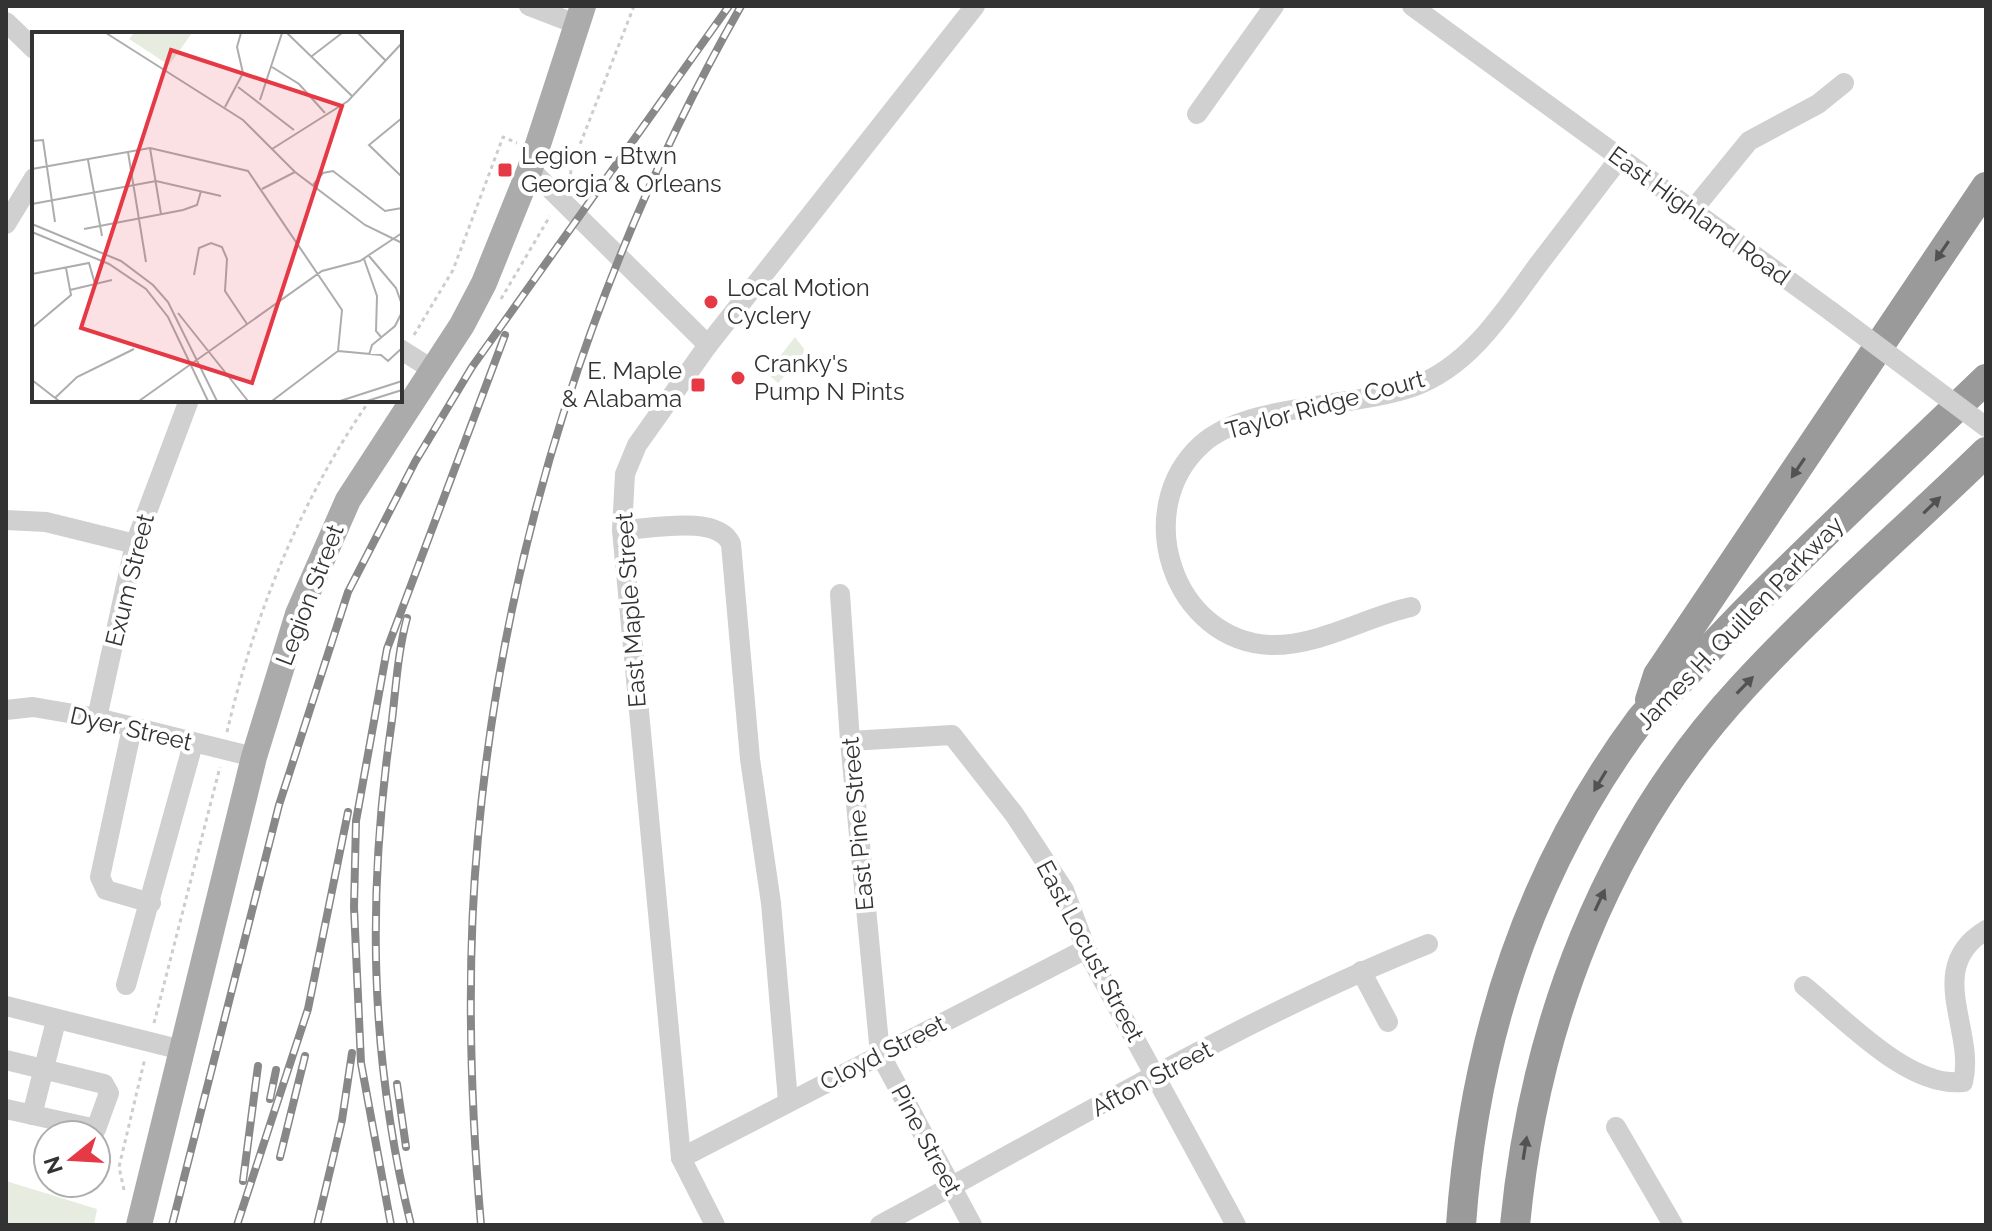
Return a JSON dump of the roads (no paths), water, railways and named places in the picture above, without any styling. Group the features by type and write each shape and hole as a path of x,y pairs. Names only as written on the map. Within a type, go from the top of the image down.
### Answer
{"highway":[{"path":"1643,717 1658,675 1986,187"},
{"name":"James H. Quillen Parkway","path":"1461,1225 1474,1106 1490,1029 1511,960 1560,848 1643,717 1785,572 1986,379"},
{"name":"James H. Quillen Parkway","path":"1515,1225 1533,1099 1562,993 1605,889 1648,810 1700,738 1742,688 1986,452"}],"main road":[{"name":"Legion Street","path":"139,1225 254,757 298,614 348,500 430,368 462,325 484,283 533,160 580,15"}],"street":[{"path":"529,6 580,15"},
{"name":"East Maple Street","path":"715,1225 681,1158 622,530 625,474 637,445 708,345 975,6"},
{"path":"1197,114 1274,6"},
{"name":"East Highland Road","path":"1412,6 1986,427"},
{"path":"6,22 32,47"},
{"path":"1691,212 1749,141 1818,104 1844,83"},
{"name":"Taylor Ridge Court","path":"1411,607 1291,643 1258,643 1224,631 1189,602 1176,583 1168,560 1165,531 1173,485 1201,445 1234,425 1383,395 1414,386 1448,369 1485,336 1619,159"},
{"path":"533,160 708,345"},
{"path":"6,224 32,181"},
{"path":"402,351 430,368"},
{"name":"Exum Street","path":"97,718 135,544 188,402"},
{"path":"6,520 46,522 135,544"},
{"path":"622,530 711,525 728,536 731,544 750,759 771,903 788,1101"},
{"name":"East Pine Street","path":"840,594 850,741 880,1054"},
{"name":"Dyer Street","path":"6,710 33,707 97,718 254,757"},
{"path":"132,728 100,877 106,890 151,903"},
{"name":"East Locust Street","path":"850,741 952,735 1014,814 1064,890 1086,949 1236,1225"},
{"path":"126,985 193,744"},
{"path":"1804,986 1890,1057 1944,1084 1963,1082 1967,1066 1954,1003 1956,964 1972,938 1986,930"},
{"name":"Afton Street","path":"880,1225 1156,1076 1361,971 1428,944"},
{"name":"Cloyd Street","path":"681,1158 1086,949"},
{"path":"1361,971 1388,1022"},
{"path":"6,1006 56,1021 182,1050"},
{"path":"32,1115 56,1021"},
{"name":"Pine Street","path":"880,1054 972,1225"},
{"path":"6,1060 104,1084 109,1093 96,1129 6,1109"},
{"path":"1616,1127 1673,1225"}],"railway":[{"path":"172,1225 279,805 348,592 415,462 472,367 729,6"},
{"path":"481,1225 472,1080 474,885 491,728 510,620 535,513 565,408 601,304 643,202 689,103 741,6"},
{"path":"391,1225 361,1063 354,907 356,821 387,649 505,335"},
{"path":"407,618 399,656 384,784 376,911 376,973 387,1099 411,1225"},
{"path":"237,1225 308,1009 348,812"},
{"path":"317,1225 342,1120 352,1053"},
{"path":"280,1157 305,1056"},
{"path":"243,1181 258,1066"},
{"path":"270,1099 276,1070"},
{"path":"397,1084 406,1147"}],"place":[{"name":"Legion - Btwn Georgia & Orleans","path":"505,170"},
{"name":"Local Motion Cyclery","path":"711,302"},
{"name":"Cranky's Pump N Pints","path":"738,378"},
{"name":"E. Maple & Alabama","path":"698,385"}]}
